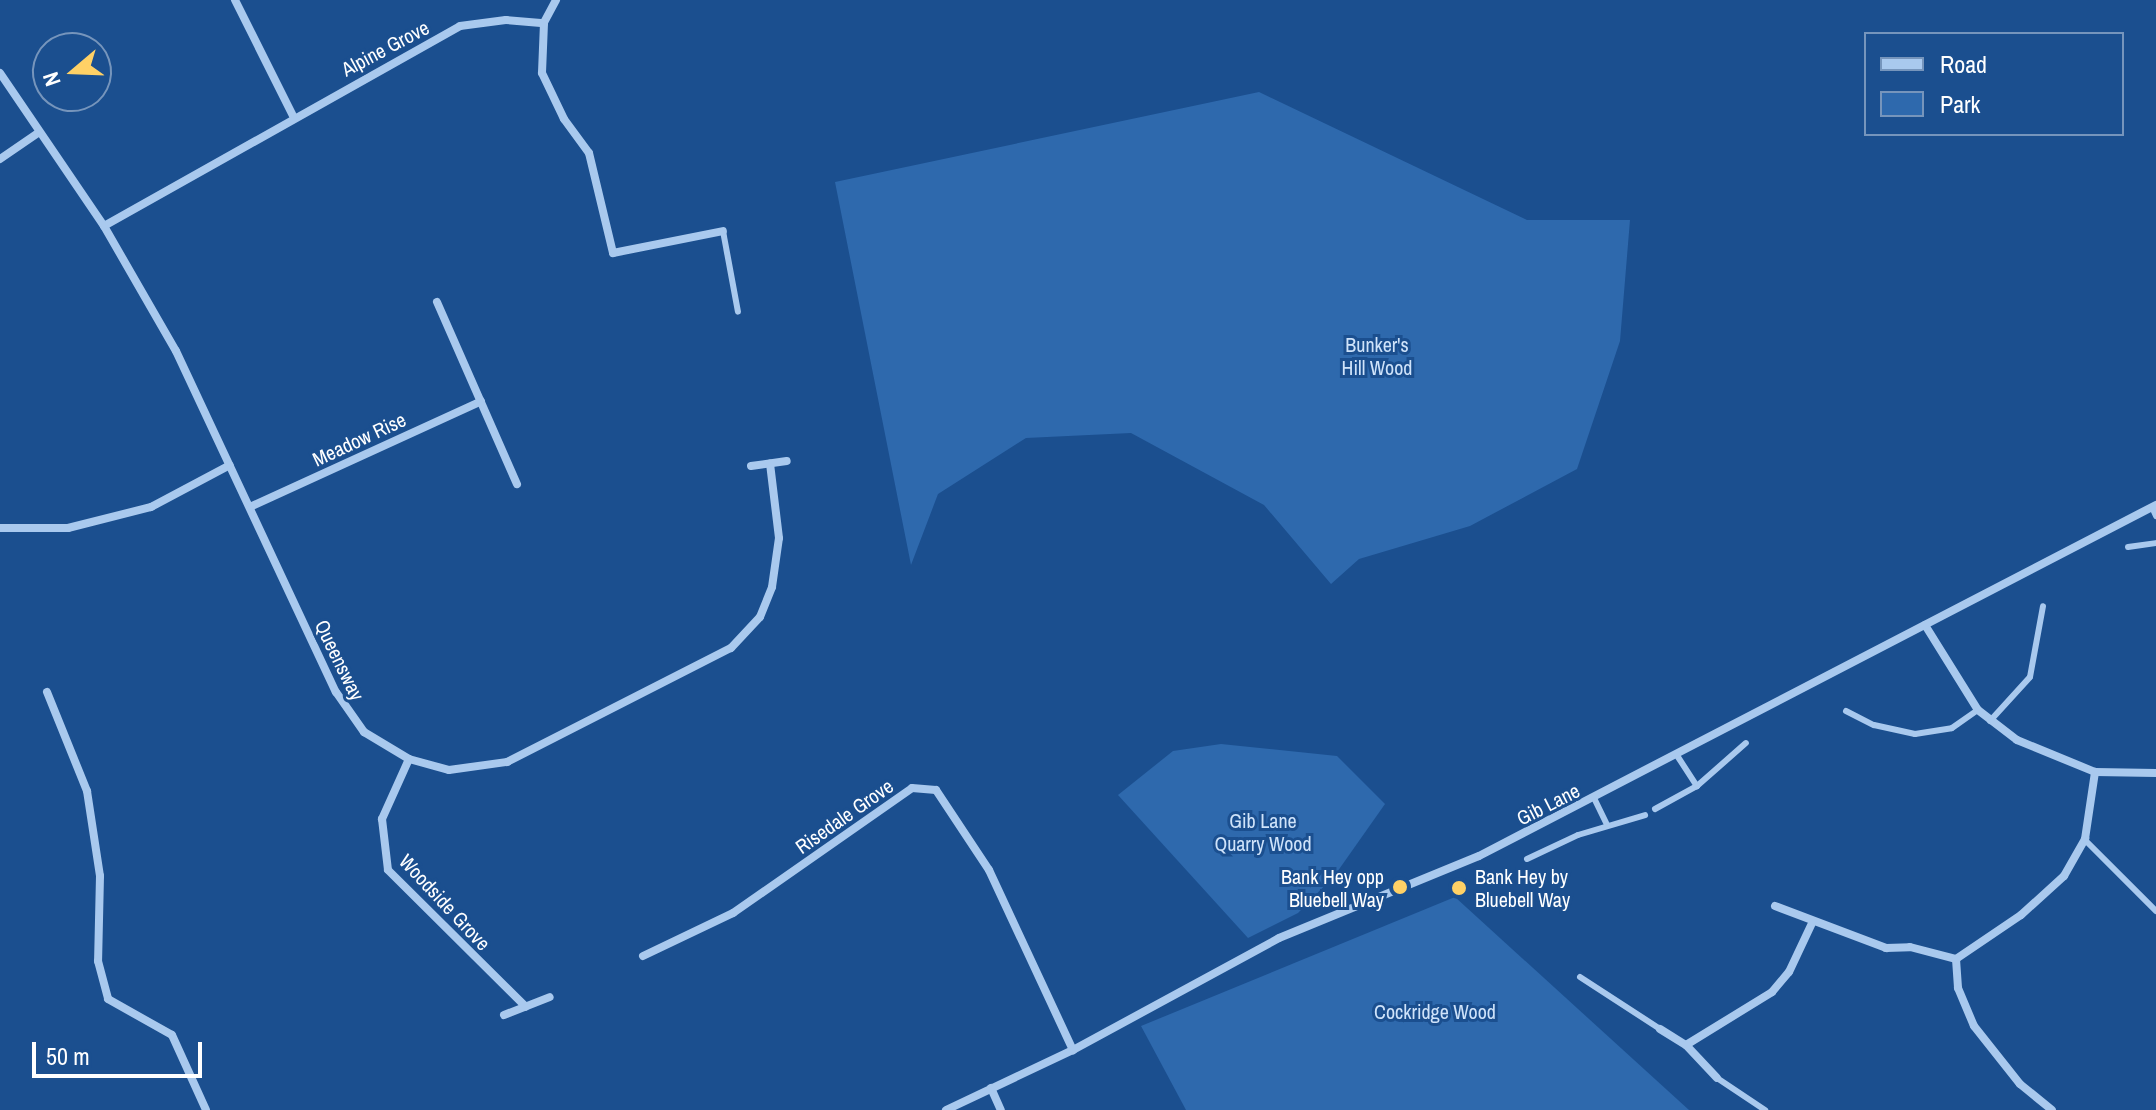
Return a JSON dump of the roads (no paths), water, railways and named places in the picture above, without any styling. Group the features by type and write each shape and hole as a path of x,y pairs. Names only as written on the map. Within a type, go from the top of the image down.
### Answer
{"street":[{"path":"235,0 293,116"},
{"path":"556,0 544,23 542,73 564,119 589,153 613,253 723,231"},
{"name":"Alpine Grove","path":"104,226 293,116 460,26 506,20 544,23"},
{"name":"Queensway","path":"0,73 104,226 176,351 351,718 409,759 449,770 507,762 731,648 760,617 772,587 779,538 770,464"},
{"path":"0,159 38,133"},
{"path":"437,302 517,484"},
{"name":"Meadow Rise","path":"250,507 481,401"},
{"path":"751,466 787,461"},
{"path":"0,528 68,528 151,507 230,465"},
{"name":"Gib Lane","path":"946,1110 1073,1050 1279,938 1479,856 1678,757 1925,625 2155,510"},
{"path":"1925,625 1978,710 1990,721 2052,758 2095,772 2156,773"},
{"path":"47,692 87,791 100,876 98,961 108,999 172,1035 206,1110"},
{"name":"Woodside Grove","path":"409,759 382,819 382,854 388,870 526,1007"},
{"path":"1775,906 1886,948 1910,947 1956,959 2021,915 2064,876 2084,839 2095,772"},
{"name":"Risedale Grove","path":"643,956 733,913 912,788 936,790 989,870 1073,1050"},
{"path":"1686,1045 1772,992 1789,972 1813,921"},
{"path":"1956,959 1958,988 1974,1026 2020,1084 2052,1110"},
{"path":"504,1015 550,997"},
{"path":"1660,1029 1686,1045 1717,1078"},
{"path":"991,1088 1001,1110"}],"lane":[{"path":"723,231 738,312"},
{"path":"2128,547 2156,543"},
{"path":"1990,721 2030,677 2043,606"},
{"path":"1846,711 1874,725 1915,734 1952,728 1978,710"},
{"path":"1655,809 1697,786 1746,743"},
{"path":"1678,757 1697,786"},
{"path":"1594,798 1607,825"},
{"path":"1527,859 1607,825 1645,815"},
{"path":"2084,839 2156,911"},
{"path":"1580,977 1660,1029"},
{"path":"1717,1078 1765,1110"}],"place":[{"name":"Bank Hey opp Bluebell Way","path":"1400,887"},
{"name":"Bank Hey by Bluebell Way","path":"1459,888"}],"park label":[{"name":"Bunker's Hill Wood","path":"1377,356"},
{"name":"Gib Lane Quarry Wood","path":"1263,832"},
{"name":"Cockridge Wood","path":"1435,1011"}]}
